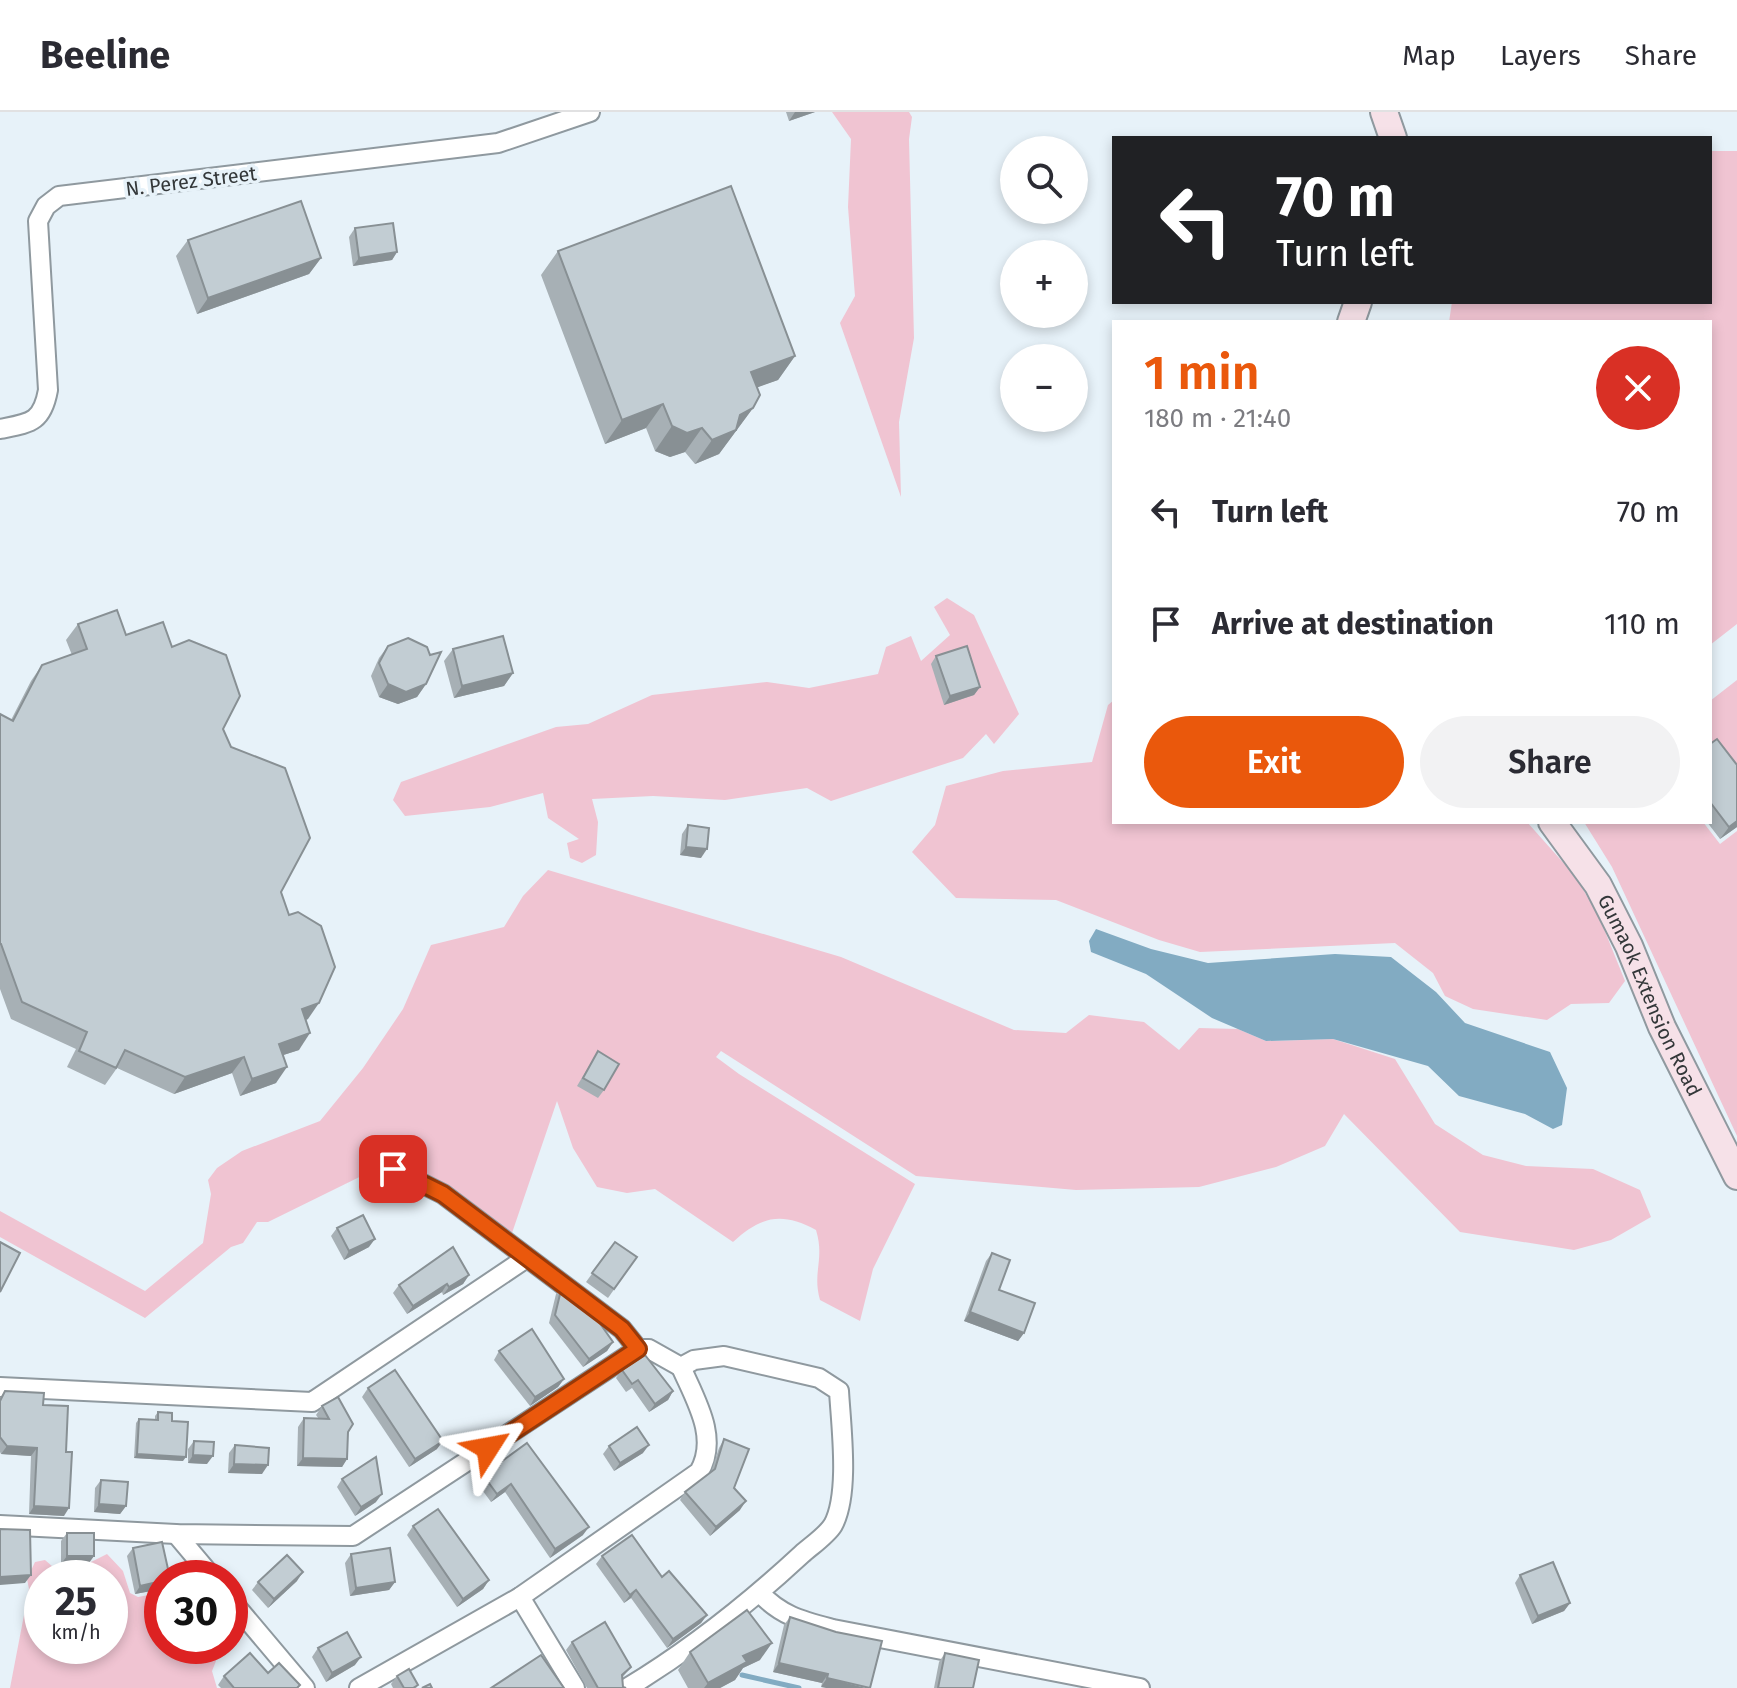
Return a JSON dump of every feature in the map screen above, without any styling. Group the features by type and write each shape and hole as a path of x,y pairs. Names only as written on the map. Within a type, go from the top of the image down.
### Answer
{"street":[{"name":"N. Perez Street","path":"0,429 30,423 44,409 48,390 38,221 46,206 59,196 498,143 590,112"},
{"path":"1384,112 1392,136"},
{"name":"Gumaok Extension Road","path":"1553,824 1598,885 1629,946 1662,1027 1737,1176"},
{"path":"375,1178 393,1169 443,1194 525,1259 622,1329 638,1349"},
{"path":"0,1387 312,1402 525,1259"},
{"path":"0,1525 176,1534 353,1536 638,1349 649,1349 681,1367 708,1440 707,1458 699,1472 520,1597 359,1688"},
{"path":"627,1688 661,1668 760,1593 833,1525 839,1497 842,1457 839,1391 819,1378 724,1356 694,1360 681,1367"},
{"path":"176,1534 198,1560"},
{"path":"760,1593 783,1614 833,1629 1140,1688"},
{"path":"520,1597 575,1688"},
{"path":"248,1620 305,1688"}],"shaded area":[{"path":"832,112 909,112 912,117 909,139 914,338 899,422 901,497 840,323 855,296 848,207 851,139"},
{"path":"1712,151 1737,151 1737,624 1712,643 1712,320 1449,320 1452,304 1712,304"},
{"path":"947,598 974,615 1019,714 994,744 986,734 963,758 831,801 807,788 725,800 653,796 592,799 598,822 596,855 582,863 570,858 567,843 579,839 548,818 543,793 490,807 405,816 393,800 401,782 556,727 588,724 652,695 767,682 809,688 878,674 886,647 911,636 921,661 950,635 934,607"},
{"path":"1737,680 1737,779 1712,746 1712,699"},
{"path":"1112,702 1112,824 1529,824 1576,877 1600,919 1625,981 1609,1003 1571,1004 1547,1020 1473,1009 1445,996 1433,973 1395,943 1200,952 1159,940 1056,900 956,898 912,852 935,825 946,786 1003,771 1092,762 1108,705"},
{"path":"1585,824 1705,824 1720,844 1737,831 1737,1136 1612,867"},
{"path":"548,870 841,957 1014,1030 1066,1033 1089,1015 1144,1022 1179,1050 1199,1028 1238,1029 1266,1041 1333,1039 1395,1059 1435,1124 1483,1155 1526,1166 1593,1169 1640,1190 1651,1217 1611,1240 1574,1250 1460,1232 1344,1114 1325,1146 1276,1167 1199,1187 1076,1190 916,1176 721,1051 716,1057 739,1074 915,1184 873,1269 860,1321 820,1300 816,1230 792,1220 772,1220 752,1227 733,1242 655,1189 627,1193 597,1187 573,1148 557,1101 512,1233 447,1187 392,1161 268,1222 257,1222 243,1243 231,1247 145,1318 0,1237 0,1211 145,1291 203,1243 211,1194 208,1180 217,1168 242,1151 320,1121 363,1068 403,1009 431,945 504,927 523,896"},
{"path":"107,1554 113,1560 95,1560"},
{"path":"128,1587 130,1593 144,1596 144,1664 215,1664 212,1671 217,1688 10,1688 24,1615 24,1664 128,1664"}],"water":[{"path":"1096,929 1151,949 1208,963 1335,954 1391,957 1436,992 1465,1023 1550,1052 1567,1088 1562,1125 1553,1129 1525,1114 1459,1096 1428,1066 1333,1039 1266,1041 1212,1018 1146,974 1091,952 1089,941"}],"building":[{"path":"731,186 795,356 751,372 760,395 753,408 740,415 736,430 712,440 702,428 687,433 672,426 663,404 622,420 558,251"},
{"path":"301,201 321,258 208,298 188,240"},
{"path":"393,223 397,252 359,258 355,228"},
{"path":"117,610 126,635 163,622 172,647 189,640 226,655 240,696 223,729 231,747 285,768 310,838 281,892 289,915 298,912 321,926 335,967 319,1003 302,1009 310,1033 279,1044 287,1067 252,1079 244,1057 185,1077 125,1050 116,1068 79,1051 87,1032 22,1002 0,944 0,714 13,721 42,665 87,649 78,624"},
{"path":"503,636 513,673 462,686 453,649"},
{"path":"408,638 427,647 430,655 441,652 426,684 406,692 388,684 379,663 388,646"},
{"path":"967,646 980,687 950,696 936,656"},
{"path":"1717,739 1737,765 1737,821 1729,827 1712,805 1712,743"},
{"path":"688,825 709,828 707,849 686,847"},
{"path":"598,1051 619,1064 604,1090 583,1078"},
{"path":"363,1215 375,1239 349,1251 337,1228"},
{"path":"0,1242 20,1253 0,1292"},
{"path":"615,1242 637,1257 614,1289 592,1273"},
{"path":"453,1247 469,1275 449,1287 447,1284 413,1306 399,1285"},
{"path":"992,1253 1010,1260 999,1290 1035,1303 1024,1333 970,1312"},
{"path":"562,1286 587,1305 613,1342 589,1359 555,1315"},
{"path":"532,1329 564,1379 535,1397 499,1351"},
{"path":"645,1355 673,1391 655,1404 638,1380 632,1384 622,1370"},
{"path":"395,1370 443,1441 415,1459 368,1388"},
{"path":"5,1391 44,1393 43,1405 68,1406 66,1452 72,1452 69,1508 34,1506 37,1448 7,1446 0,1437 0,1401"},
{"path":"338,1397 353,1424 348,1432 347,1459 303,1458 304,1418 329,1419 322,1406"},
{"path":"158,1412 172,1413 172,1421 188,1422 186,1457 137,1454 139,1419 158,1420"},
{"path":"637,1427 649,1445 620,1463 609,1446"},
{"path":"724,1439 749,1449 734,1488 746,1501 716,1527 685,1492 715,1469"},
{"path":"194,1441 214,1442 213,1456 193,1455"},
{"path":"527,1443 589,1527 555,1549 511,1484 497,1494 483,1475"},
{"path":"235,1445 269,1448 268,1465 234,1464"},
{"path":"376,1457 382,1494 361,1507 342,1479"},
{"path":"101,1480 128,1482 126,1506 99,1504"},
{"path":"438,1509 489,1580 463,1599 413,1526"},
{"path":"0,1529 30,1530 31,1560 24,1560 24,1575 0,1577"},
{"path":"67,1533 94,1533 94,1556 67,1556"},
{"path":"632,1535 662,1577 669,1571 707,1615 673,1639 636,1590 630,1595 602,1556"},
{"path":"162,1542 166,1560 144,1560 144,1585 140,1586 133,1548"},
{"path":"390,1548 395,1582 356,1588 351,1554"},
{"path":"287,1555 303,1572 274,1599 258,1582"},
{"path":"1553,1562 1570,1603 1538,1616 1520,1575"},
{"path":"747,1610 772,1643 743,1656 747,1662 708,1683 690,1652"},
{"path":"790,1617 836,1632 882,1641 870,1688 779,1663"},
{"path":"605,1622 631,1667 622,1675 623,1687 626,1688 598,1688 572,1642"},
{"path":"347,1632 361,1657 332,1673 318,1648"},
{"path":"250,1653 268,1673 279,1663 300,1685 297,1688 234,1688 224,1676 238,1664 248,1664"},
{"path":"945,1653 979,1660 973,1688 938,1688"},
{"path":"541,1655 564,1688 491,1688"},
{"path":"409,1669 418,1685 404,1688 397,1676"}],"waterway":[{"path":"742,1675 799,1688"}],"route":[{"path":"393,1169 443,1194 525,1259 622,1329 638,1349 488,1448"}]}
